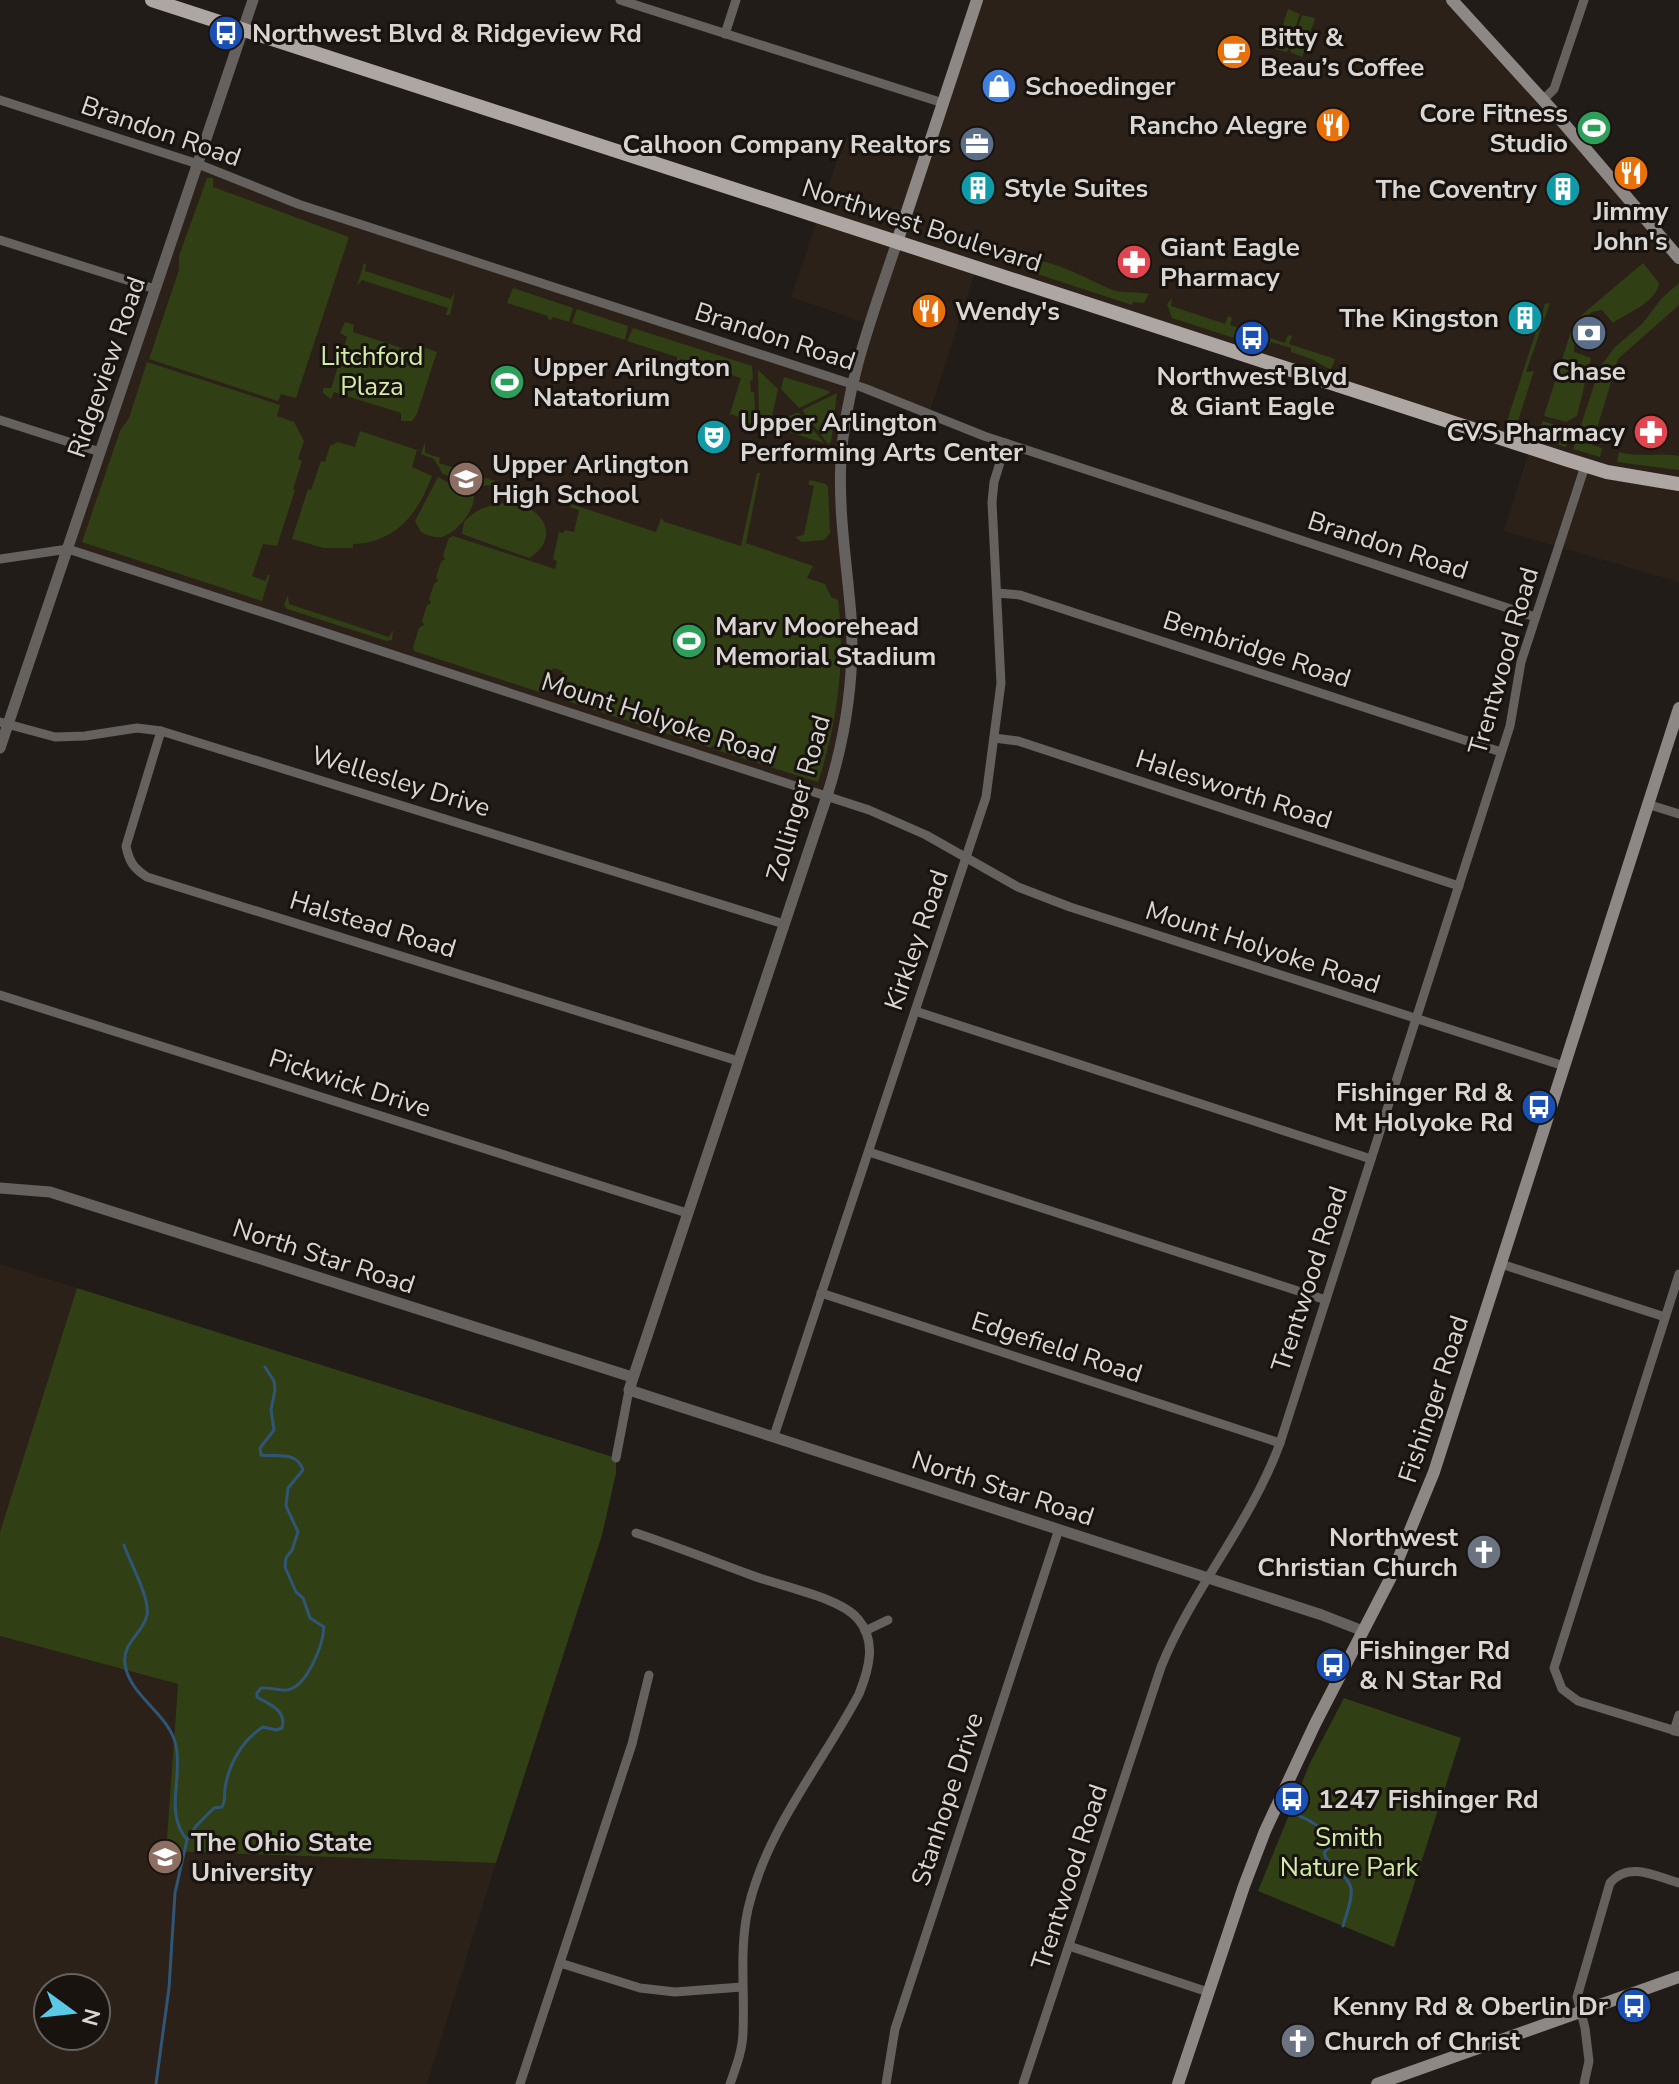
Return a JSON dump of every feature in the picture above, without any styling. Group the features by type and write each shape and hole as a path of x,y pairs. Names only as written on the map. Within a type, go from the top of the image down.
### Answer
{"main road":[{"name":"Northwest Boulevard","path":"152,0 1585,466 1679,484"},
{"name":"Zollinger Road","path":"897,242 977,0"},
{"path":"1452,0 1679,258"},
{"name":"Fishinger Road","path":"1179,2082 1244,1886 1283,1789 1407,1542 1429,1485 1679,708"},
{"path":"1377,2084 1679,1977"}],"street":[{"name":"Ridgeview Road","path":"0,748 4,723 68,549 253,0"},
{"path":"620,0 943,103"},
{"path":"725,34 736,0"},
{"path":"1543,100 1554,89 1584,0"},
{"name":"Brandon Road","path":"0,100 198,164 298,204 852,384 1006,443 1535,617"},
{"path":"0,240 155,289"},
{"name":"Zollinger Road","path":"616,1458 632,1377 827,796 844,724 850,677 851,619 841,512 841,461 852,384 897,242"},
{"path":"0,420 100,452"},
{"name":"Kirkley Road","path":"774,1436 986,797 1001,683 992,502 994,482 1006,443"},
{"name":"Trentwood Road","path":"1023,2084 1161,1667 1184,1618 1255,1499 1280,1443 1510,726 1521,662 1585,466"},
{"name":"Mount Holyoke Road","path":"0,559 68,549 869,810 926,835 1018,887 1070,907 1564,1066"},
{"name":"Bembridge Road","path":"997,593 1020,595 1501,752"},
{"name":"Wellesley Drive","path":"4,723 55,737 137,728 161,731 784,924"},
{"name":"Halstead Road","path":"161,731 126,846 128,859 135,870 147,877 738,1061"},
{"name":"Halesworth Road","path":"994,738 1018,741 1459,886"},
{"path":"1647,804 1679,814"},
{"name":"Pickwick Drive","path":"0,995 687,1213"},
{"path":"915,1011 1371,1159"},
{"path":"869,1152 1326,1300"},
{"name":"North Star Road","path":"0,1188 50,1192 632,1377"},
{"path":"1501,1264 1665,1317"},
{"path":"1679,1274 1554,1668 1558,1683 1566,1694 1578,1701 1676,1732 1679,1715"},
{"name":"Edgefield Road","path":"821,1293 1280,1443"},
{"name":"North Star Road","path":"629,1390 1363,1631"},
{"name":"Stanhope Drive","path":"886,2084 895,2029 1059,1529"},
{"path":"636,1533 849,1610 865,1631 870,1656 865,1677 850,1711 785,1815 769,1847 748,1912 742,1958 743,2032 739,2059 730,2084"},
{"path":"865,1631 888,1620"},
{"path":"520,2084 632,1744 649,1675"},
{"path":"1584,2084 1589,2061 1577,1997 1610,1883 1617,1875 1638,1871 1679,1883"},
{"path":"1069,1946 1208,1992"},
{"path":"560,1963 640,1988 675,1992 742,1987"}],"shaded area":[{"path":"977,0 1452,0 1679,258 1679,582 1504,531 1530,448 976,269 929,414 852,384 841,461 850,677 827,796 68,549 198,164 298,204 852,383 869,324 791,297 845,137 923,162","holes":["355,326 353,332 420,354 424,347 437,352 417,414 403,422 399,419 401,413 330,389 347,336 342,335"]},
{"path":"0,1264 77,1288 0,1532"},
{"name":"The Ohio State University","path":"0,1636 178,1684 166,1851 496,1863 427,2084 0,2084"}],"green space":[{"path":"1288,9 1300,14 1295,28 1290,32 1292,38 1287,52 1275,49"},
{"path":"1302,15 1315,18 1302,57 1290,52 1299,35"},
{"path":"207,178 213,178 213,187 349,237 296,398 281,394 278,401 149,359 179,270 179,256"},
{"path":"1030,260 1061,267 1115,291 1149,294 1144,303 1133,302 1132,305 1028,271"},
{"path":"364,263 365,271 451,299 455,292 450,315 446,315 448,308 362,280 357,286"},
{"path":"1643,263 1659,283 1653,296 1613,323 1602,310 1592,312 1581,322 1577,319"},
{"path":"1679,283 1679,305 1618,359 1592,445 1602,448 1600,457 1573,449 1600,367 1615,347 1642,324 1662,298"},
{"path":"513,288 573,308 569,322 553,317 551,320 548,316 507,303"},
{"path":"1172,298 1171,306 1225,324 1228,316 1232,318 1230,325 1285,343 1288,335 1292,336 1289,344 1335,359 1331,370 1291,352 1291,348 1249,338 1234,338 1172,318 1167,304"},
{"path":"1550,303 1526,372 1534,371 1515,430 1505,427 1545,304"},
{"path":"577,309 628,326 625,340 572,323"},
{"name":"Litchford Plaza","path":"345,322 354,325 353,332 420,354 424,347 437,352 412,421 401,421 401,413 334,392 331,399 323,393 323,388 331,388 347,337 340,333"},
{"path":"633,328 752,366 753,380 750,381 751,392 754,392 756,424 747,423 731,414 729,417 741,378 681,359 679,362 677,357 627,341"},
{"path":"1572,328 1575,329 1574,352 1591,358 1577,416 1566,422 1544,416"},
{"path":"147,362 280,405 277,416 294,422 304,441 298,459 302,461 295,490 277,546 263,544 252,576 265,581 270,575 262,601 82,542"},
{"path":"758,370 778,389 771,421 762,426 759,424"},
{"path":"784,377 830,393 799,408 781,389"},
{"path":"837,393 831,442 828,444 802,410"},
{"path":"796,413 824,443 773,427 774,423"},
{"path":"1543,421 1564,428 1573,424 1566,447 1537,438"},
{"path":"360,431 417,450 412,467 432,476 414,512 395,531 383,538 353,544 353,548 324,548 292,539 308,489 311,490 330,446 338,442 355,447"},
{"path":"425,442 425,453 440,458 439,463 495,481 493,485 480,486 443,474 434,459 421,454"},
{"path":"1619,452 1679,456 1679,470 1617,462"},
{"name":"Marv Moorehead Memorial Stadium","path":"757,473 760,473 746,543 813,566 807,578 825,584 831,597 838,600 841,645 838,692 818,782 567,701 572,686 560,682 563,671 553,668 545,694 414,651 449,538 453,536 555,569 557,561 553,559 559,532 574,532 579,510 570,507 571,504 656,532 661,518 665,522 741,546"},
{"path":"438,477 474,496 464,521 447,535 438,537 421,532 415,521"},
{"path":"810,480 828,487 830,533 824,540 802,542 795,537 804,535 814,486 808,484"},
{"path":"512,503 533,511 544,525 544,542 529,558 462,534 464,522 474,513 492,505"},
{"path":"288,595 289,604 389,637 393,630 392,640 287,609 284,605"},
{"path":"77,1288 616,1458 616,1473 602,1535 496,1863 166,1851 178,1684 0,1636 0,1532"},
{"name":"Smith Nature Park","path":"1344,1698 1461,1738 1394,1947 1258,1891 1310,1763"}],"waterway":[{"path":"156,2084 169,1988 175,1893 187,1840 214,1808 222,1807 230,1770 249,1739 263,1727 282,1728 280,1712 257,1697 257,1693 261,1688 287,1690 301,1681 313,1664 323,1635 324,1627 310,1618 303,1598 296,1592 285,1567 298,1532 286,1506 288,1488 303,1470 291,1457 261,1455 260,1448 274,1430 271,1410 274,1381 265,1367"},
{"path":"124,1545 143,1590 147,1608 145,1622 127,1650 125,1664 134,1686 166,1724 176,1746 175,1806 180,1829 187,1840"},
{"path":"1289,1811 1333,1835 1334,1842 1324,1853 1351,1888 1343,1926"}],"place":[{"name":"Northwest Blvd & Ridgeview Rd","path":"226,33"},
{"name":"Bitty & Beau’s Coffee","path":"1234,52"},
{"name":"Schoedinger","path":"999,86"},
{"name":"Rancho Alegre","path":"1333,125"},
{"name":"Core Fitness Studio","path":"1594,128"},
{"name":"Calhoon Company Realtors","path":"977,144"},
{"name":"Jimmy John's","path":"1631,173"},
{"name":"Style Suites","path":"978,188"},
{"name":"The Coventry","path":"1563,189"},
{"name":"Giant Eagle Pharmacy","path":"1134,262"},
{"name":"Wendy's","path":"929,311"},
{"name":"The Kingston","path":"1525,318"},
{"name":"Chase","path":"1589,333"},
{"name":"Northwest Blvd & Giant Eagle","path":"1252,338"},
{"name":"Upper Arilngton Natatorium","path":"507,382"},
{"name":"CVS Pharmacy","path":"1651,432"},
{"name":"Upper Arlington Performing Arts Center","path":"714,437"},
{"name":"Upper Arlington High School","path":"466,479"},
{"name":"Marv Moorehead Memorial Stadium","path":"689,641"},
{"name":"Fishinger Rd & Mt Holyoke Rd","path":"1539,1107"},
{"name":"Northwest Christian Church","path":"1484,1552"},
{"name":"Fishinger Rd & N Star Rd","path":"1333,1665"},
{"name":"1247 Fishinger Rd","path":"1292,1799"},
{"name":"The Ohio State University","path":"165,1857"},
{"name":"Kenny Rd & Oberlin Dr","path":"1634,2006"},
{"name":"Church of Christ","path":"1298,2041"}]}
